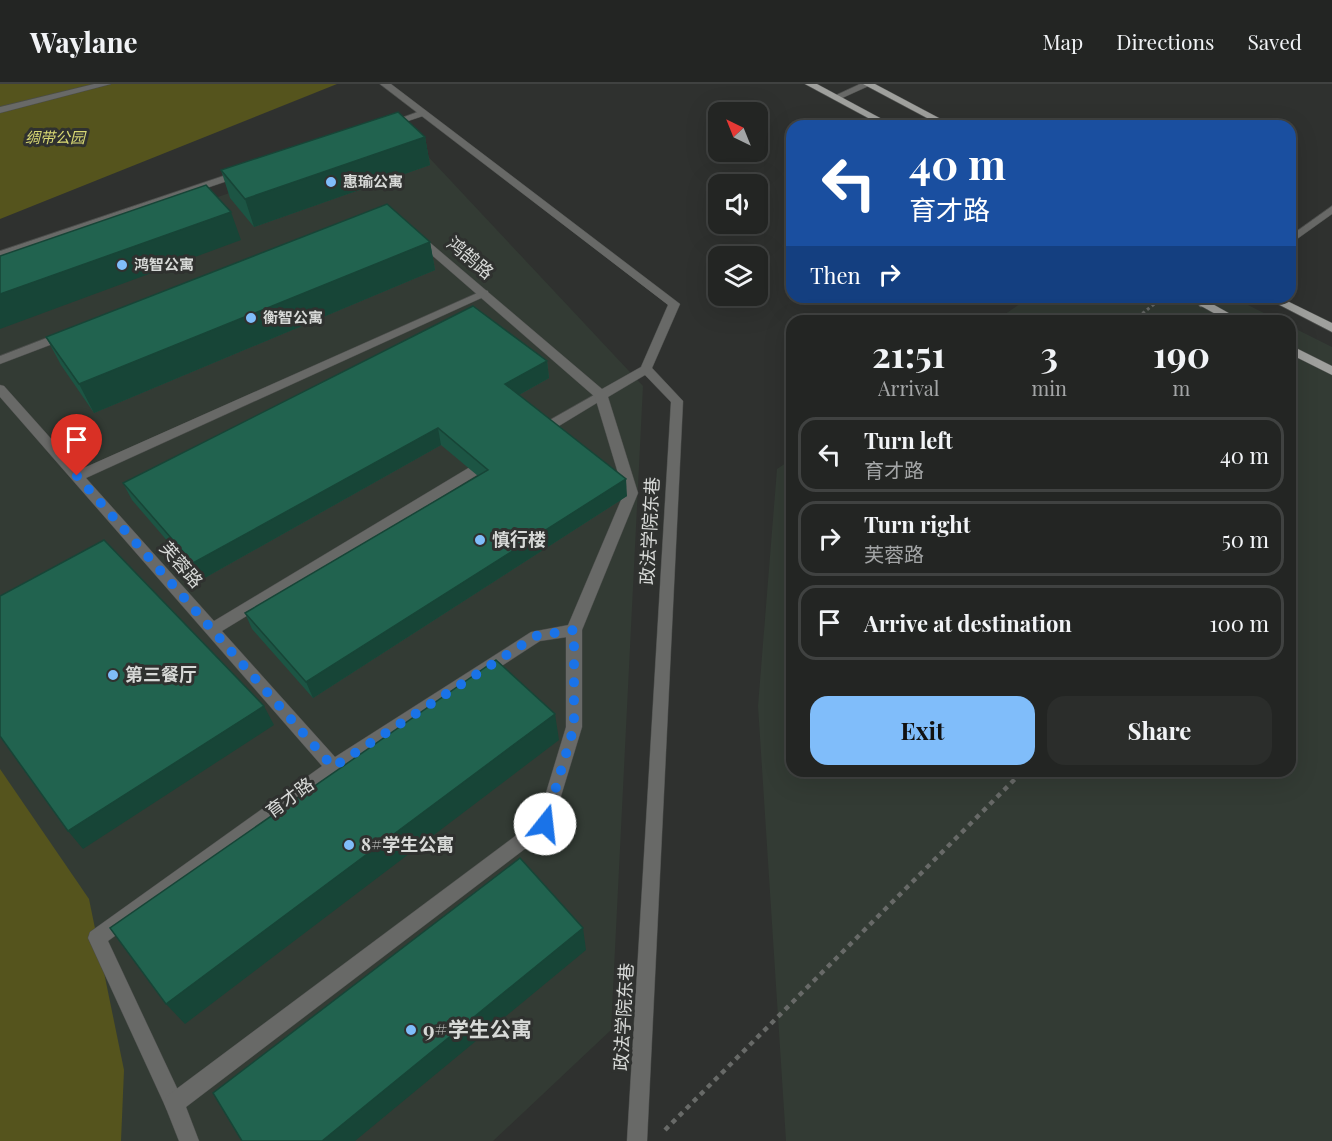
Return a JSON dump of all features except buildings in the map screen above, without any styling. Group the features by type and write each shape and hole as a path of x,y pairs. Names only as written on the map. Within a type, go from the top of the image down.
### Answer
{"main road":[{"path":"810,84 879,120"},
{"path":"868,84 937,120"},
{"path":"1213,303 1229,315"},
{"path":"1282,303 1332,328"},
{"path":"1296,352 1332,371"}],"street":[{"path":"0,110 106,84"},
{"path":"385,84 674,303 646,369 529,438"},
{"path":"837,97 868,84"},
{"path":"378,128 423,113"},
{"path":"0,255 254,168"},
{"path":"1296,236 1332,208"},
{"name":"鸿鹄路","path":"408,229 601,395"},
{"path":"77,476 484,293"},
{"path":"0,360 76,330"},
{"name":"政法学院东巷","path":"637,1141 677,401 646,369"},
{"name":"芙蓉路","path":"0,389 333,767"},
{"path":"174,1103 545,824 574,727 574,630 631,493 601,395"},
{"path":"211,630 498,456"},
{"name":"育才路","path":"189,1141 174,1103 97,938 333,767 536,636 574,630"}],"path":[{"path":"1140,315 1156,303"},
{"path":"662,1133 1017,777"}],"shaded area":[{"path":"406,133 643,386 611,1030 493,1141 0,1141 0,271"},
{"path":"1021,303 1244,303 1268,315 1004,315"},
{"path":"1296,329 1332,347 1332,1141 786,1141 758,706 777,469 786,463 786,777 1296,777"}],"green space":[{"name":"绸带公园","path":"0,84 337,84 0,219"},
{"path":"0,769 89,899 124,1070 121,1141 0,1141"}],"place":[{"name":"惠瑜公寓","path":"331,182"},
{"name":"鸿智公寓","path":"122,265"},
{"name":"衡智公寓","path":"251,318"},
{"name":"慎行楼","path":"480,540"},
{"name":"第三餐厅","path":"113,675"},
{"name":"8#学生公寓","path":"349,845"},
{"name":"9#学生公寓","path":"411,1030"}],"route":[{"path":"77,476 333,767 536,636 574,630 574,727 545,824"}]}
